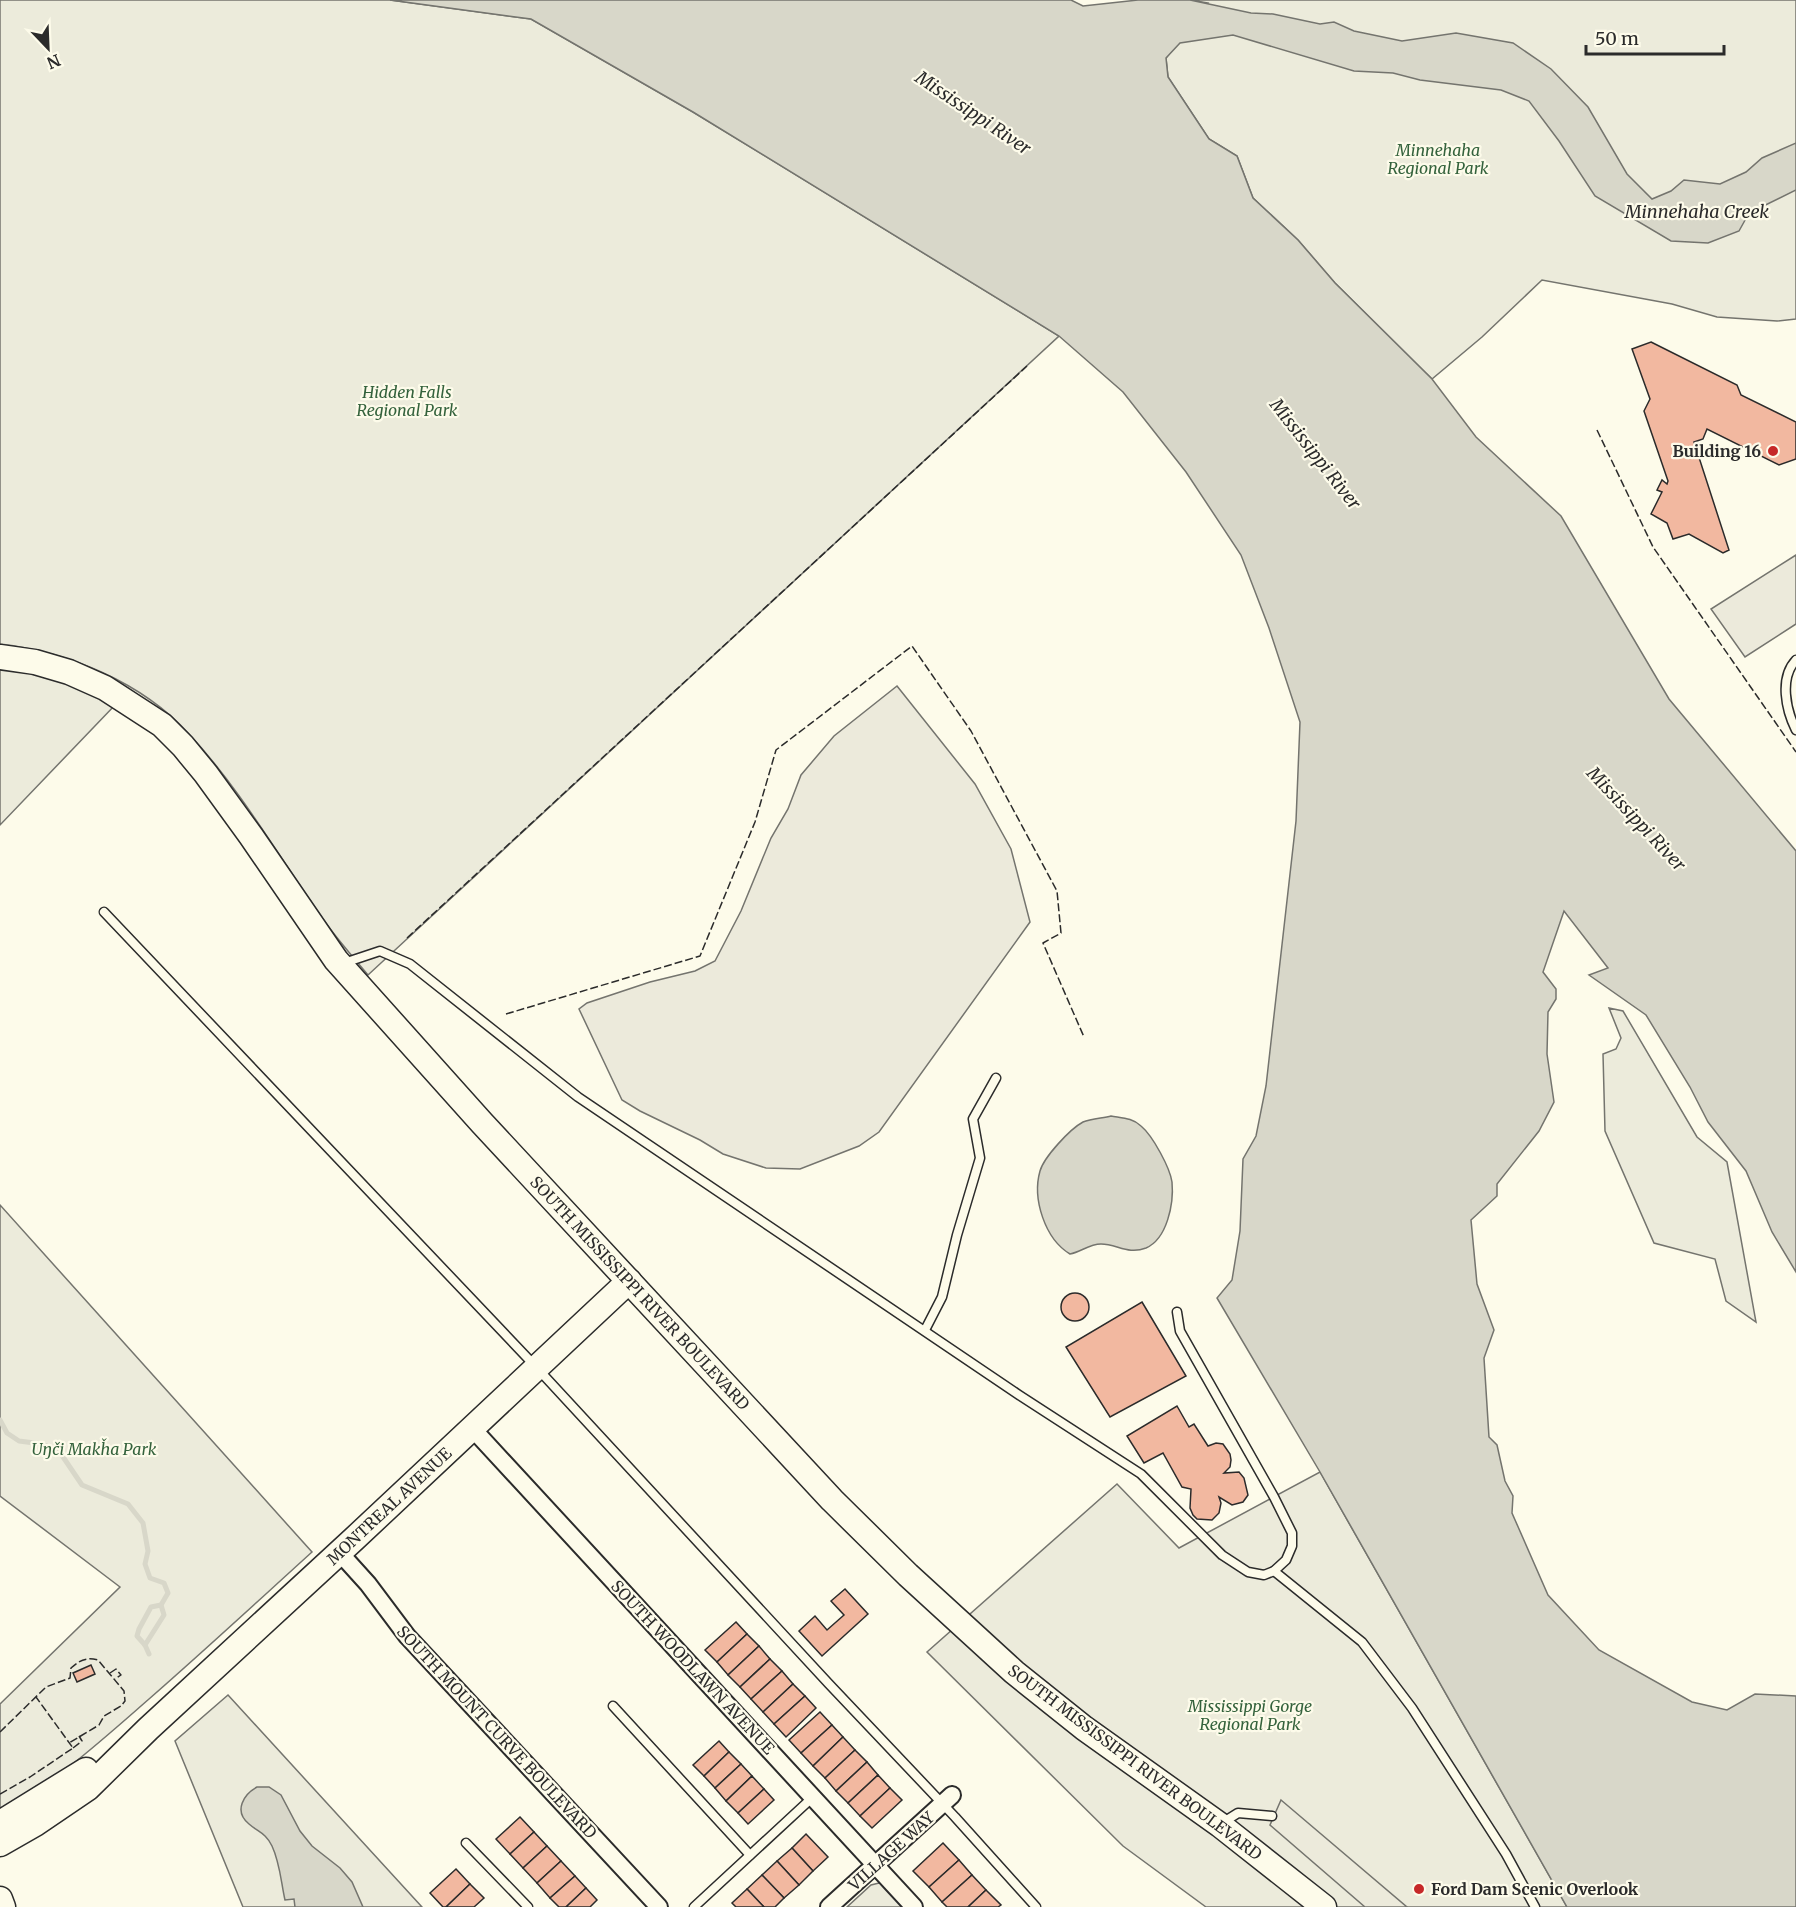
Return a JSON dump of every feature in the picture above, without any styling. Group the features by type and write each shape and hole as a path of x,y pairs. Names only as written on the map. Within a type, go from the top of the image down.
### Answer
{"street":[{"name":"SOUTH MISSISSIPPI RIVER BOULEVARD","path":"0,657 35,662 69,672 105,688 162,725 206,774 339,964 831,1500 908,1575 1014,1672 1084,1728 1220,1825 1324,1907"},
{"name":"MONTREAL AVENUE","path":"0,1844 35,1824 88,1788 148,1729 340,1553 628,1281"},
{"name":"SOUTH WOODLAWN AVENUE","path":"472,1428 914,1907"},
{"name":"SOUTH MOUNT CURVE BOULEVARD","path":"340,1553 368,1584 407,1636 659,1907"},
{"name":"MONTREAL AVENUE","path":"0,1823 76,1777 148,1729"},
{"name":"VILLAGE WAY","path":"830,1907 947,1799"},
{"path":"0,1899 3,1907"}],"lane":[{"path":"1796,660 1790,667 1787,695 1790,717 1796,730"},
{"path":"104,912 537,1368 635,1476 947,1799 1036,1907"},
{"path":"339,964 380,951 410,964 578,1097 925,1329 1019,1395 1142,1474 1222,1555 1248,1572 1264,1575 1286,1560 1292,1546 1292,1533 1179,1331 1177,1312"},
{"path":"925,1329 942,1297 957,1235 980,1158 973,1119 996,1078"},
{"path":"1274,1570 1362,1642 1412,1708 1506,1854 1535,1907"},
{"path":"613,1706 750,1855"},
{"path":"694,1907 813,1797"},
{"path":"1220,1825 1238,1813 1272,1816"},
{"path":"466,1843 528,1907"}],"green space":[{"name":"Hidden Falls Regional Park","path":"0,0 390,0 531,19 693,112 1059,336 368,975 325,922 226,779 189,734 170,716 149,699 102,672 52,654 0,644"},
{"name":"Minnehaha Regional Park","path":"1190,0 1796,0 1796,319 1777,321 1717,317 1672,304 1542,280 1482,337 1432,379 1335,283 1298,240 1253,198 1237,156 1209,139 1168,77 1166,58 1208,3"},
{"path":"0,666 61,679 116,704 0,825"},
{"path":"1609,1008 1623,1011 1697,1137 1727,1162 1756,1322 1726,1301 1715,1259 1654,1243 1605,1131 1603,1054 1616,1049 1621,1038"},
{"name":"Uŋči Makȟa Park","path":"0,1205 312,1552 96,1745 59,1775 0,1813 0,1704 120,1587 0,1496"},
{"name":"Mississippi Gorge Regional Park","path":"1320,1472 1567,1907 1206,1907 1123,1846 927,1652 1117,1484 1179,1548"},
{"path":"228,1695 422,1907 243,1907 175,1741"},
{"path":"883,1884 904,1907 847,1907 871,1885"}],"shaded area":[{"path":"1796,555 1796,624 1745,657 1711,609"},
{"path":"897,686 975,784 1011,849 1030,922 879,1132 859,1146 800,1169 766,1168 723,1154 622,1100 579,1009 587,1003 650,982 695,971 715,961 741,911 771,838 788,809 801,775 834,736"},
{"path":"1281,1800 1407,1907 1365,1907 1270,1825"}],"water":[{"path":"390,0 1071,0 1083,6 1138,0 1190,0 1320,24 1334,22 1354,31 1402,41 1456,33 1513,43 1551,69 1588,107 1627,174 1652,199 1671,191 1684,180 1720,184 1746,172 1762,158 1796,143 1796,190 1749,213 1739,231 1708,243 1671,241 1595,196 1559,141 1529,101 1501,90 1420,80 1393,73 1354,71 1233,35 1180,43 1166,58 1168,77 1209,139 1237,156 1253,198 1298,240 1335,283 1432,379 1476,437 1561,516 1669,699 1796,851 1796,1272 1772,1232 1746,1171 1708,1122 1690,1087 1646,1015 1589,975 1608,968 1564,911 1543,972 1556,989 1556,999 1548,1012 1547,1054 1554,1102 1539,1131 1497,1184 1497,1196 1471,1220 1477,1284 1494,1330 1484,1358 1489,1437 1497,1445 1505,1481 1513,1496 1512,1513 1548,1595 1599,1650 1692,1702 1727,1710 1755,1694 1796,1696 1796,1907 1567,1907 1320,1472 1217,1298 1232,1280 1240,1231 1243,1159 1256,1136 1266,1086 1296,821 1300,722 1269,628 1241,555 1186,472 1123,392 1059,336 693,112 531,19"},
{"path":"1111,1116 1138,1123 1151,1137 1160,1152 1172,1182 1172,1200 1168,1220 1159,1237 1146,1248 1128,1250 1101,1244 1070,1254 1061,1247 1047,1229 1039,1206 1040,1171 1052,1151 1083,1122"},
{"path":"257,1787 269,1787 281,1795 300,1831 312,1846 340,1868 352,1882 363,1907 295,1907 294,1899 285,1900 279,1866 272,1846 262,1833 244,1819 242,1814 242,1803"}],"building":[{"name":"Building 16","path":"1651,342 1737,385 1741,395 1796,422 1796,459 1779,465 1707,429 1703,439 1694,442 1729,550 1723,553 1689,534 1673,539 1667,523 1651,514 1662,492 1657,490 1662,480 1667,484 1668,481 1644,411 1650,399 1632,349"},
{"path":"1075,1293 1085,1297 1089,1307 1085,1317 1075,1321 1065,1317 1061,1307 1065,1297"},
{"path":"1142,1302 1186,1376 1110,1417 1066,1347"},
{"path":"1177,1406 1189,1427 1194,1424 1208,1446 1216,1443 1223,1444 1231,1460 1230,1467 1224,1473 1239,1472 1244,1478 1248,1495 1243,1502 1232,1505 1219,1497 1221,1503 1219,1513 1212,1520 1197,1519 1193,1515 1190,1508 1191,1489 1182,1487 1163,1453 1144,1463 1127,1436"},
{"path":"845,1589 868,1614 822,1656 799,1631 815,1616 827,1630 844,1615 831,1601"},
{"path":"736,1622 747,1634 717,1662 705,1650"},
{"path":"747,1634 759,1646 728,1675 717,1662"},
{"path":"759,1646 770,1659 740,1687 728,1675"},
{"path":"770,1659 782,1671 751,1699 740,1687"},
{"path":"91,1665 95,1674 77,1682 73,1673"},
{"path":"782,1671 793,1684 763,1712 751,1699"},
{"path":"793,1684 805,1696 774,1724 763,1712"},
{"path":"805,1696 816,1708 786,1737 774,1724"},
{"path":"820,1712 832,1725 801,1753 789,1740"},
{"path":"832,1725 843,1737 813,1766 801,1753"},
{"path":"843,1737 855,1750 825,1778 813,1766"},
{"path":"719,1741 729,1752 704,1776 693,1765"},
{"path":"855,1750 867,1762 836,1791 825,1778"},
{"path":"729,1752 741,1764 715,1788 704,1776"},
{"path":"867,1762 878,1775 848,1803 836,1791"},
{"path":"741,1764 752,1776 726,1801 715,1788"},
{"path":"878,1775 890,1788 860,1816 848,1803"},
{"path":"752,1776 764,1789 738,1813 726,1801"},
{"path":"890,1788 902,1800 872,1828 860,1816"},
{"path":"764,1789 774,1800 748,1824 738,1813"},
{"path":"520,1817 534,1832 510,1854 496,1839"},
{"path":"534,1832 547,1846 523,1868 510,1854"},
{"path":"806,1834 828,1857 813,1871 792,1848"},
{"path":"943,1843 959,1860 929,1887 913,1871"},
{"path":"547,1846 561,1861 537,1883 523,1868"},
{"path":"792,1848 813,1871 799,1885 777,1861"},
{"path":"959,1860 972,1875 942,1902 929,1887"},
{"path":"561,1861 575,1876 550,1898 537,1883"},
{"path":"777,1861 799,1885 784,1898 762,1875"},
{"path":"456,1869 470,1884 446,1907 443,1907 430,1893"},
{"path":"762,1875 784,1898 775,1907 764,1907 747,1889"},
{"path":"972,1875 986,1890 968,1907 947,1907 942,1902"},
{"path":"575,1876 586,1888 566,1907 559,1907 550,1898"},
{"path":"470,1884 484,1898 474,1907 446,1907"},
{"path":"586,1888 597,1900 590,1907 566,1907"},
{"path":"747,1889 764,1907 736,1907 732,1903"},
{"path":"986,1890 1001,1905 998,1907 968,1907"}],"waterway":[{"path":"0,1420 7,1433 19,1441 42,1444 59,1451 82,1485 128,1504 143,1523 148,1551 145,1564 150,1578 164,1583 168,1593 161,1605 151,1607 139,1629 137,1636 149,1654"},
{"path":"145,1645 164,1615 161,1605"}],"fence":[{"path":"407,938 1027,366"},
{"path":"1597,430 1653,547 1796,752"},
{"path":"506,1014 700,956 755,822 776,750 912,646 971,731 1057,891 1061,933 1043,943 1084,1037"},
{"path":"0,1732 46,1687 70,1678 71,1668 77,1663 87,1659 98,1660 124,1691 125,1701 104,1716 99,1725 69,1743"},
{"path":"110,1673 116,1669 121,1675 115,1679"},
{"path":"0,1794 73,1748 36,1697"},
{"path":"73,1748 82,1741 79,1736"}],"place":[{"name":"Building 16","path":"1773,451"},
{"name":"Ford Dam Scenic Overlook","path":"1419,1889"}],"water label":[{"name":"Mississippi River","path":"973,113"},
{"name":"Minnehaha Creek","path":"1697,212"},
{"name":"Mississippi River","path":"1315,454"},
{"name":"Mississippi River","path":"1636,819"}]}
